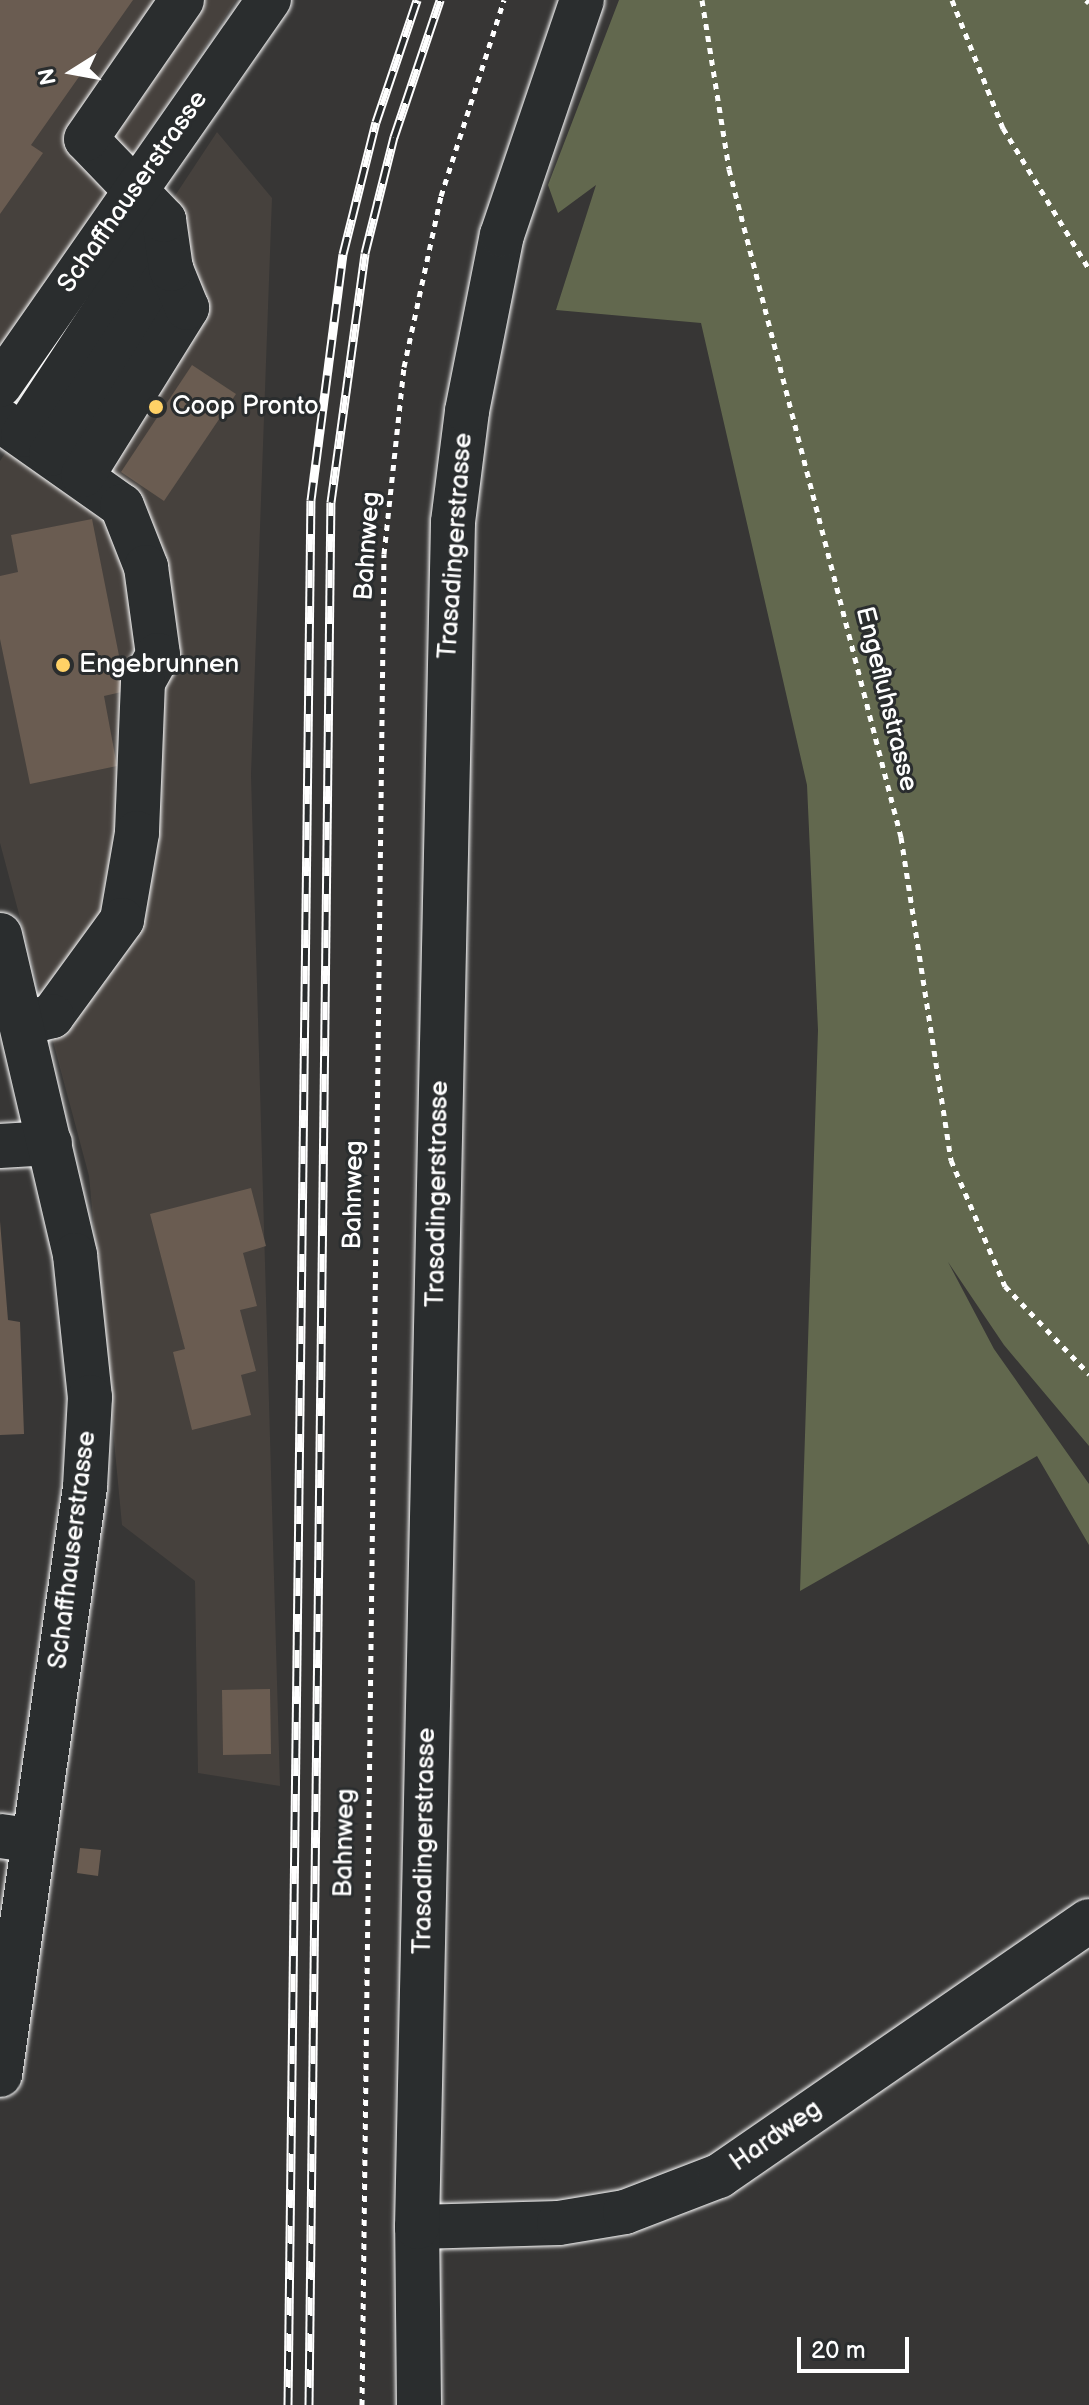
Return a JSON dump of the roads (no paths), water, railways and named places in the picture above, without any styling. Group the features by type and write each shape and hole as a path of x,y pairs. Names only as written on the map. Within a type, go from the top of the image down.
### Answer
{"main road":[{"path":"39,446 187,308 171,269 164,220 86,139 182,0"},
{"name":"Schaffhauserstrasse","path":"0,385 269,0"},
{"name":"Trasadingerstrasse","path":"419,2405 417,2227 453,522 467,411 502,235 582,0"},
{"path":"39,446 164,220"},
{"path":"22,1024 52,1016 122,920 137,833 143,682 158,655 146,567 122,506 39,446"},
{"name":"Schaffhauserstrasse","path":"0,2075 17,1839 85,1487 90,1397 75,1255 22,1024 2,954"},
{"path":"0,1146 50,1143"},
{"name":"Hardweg","path":"417,2227 559,2223 625,2212 719,2176 1089,1921"}],"railway":[{"path":"288,2405 311,500 343,254 376,122 417,0"},
{"path":"309,2405 331,502 365,253 394,137 440,0"}],"place":[{"name":"Coop Pronto","path":"156,407"},
{"name":"Engebrunnen","path":"63,665"}]}
